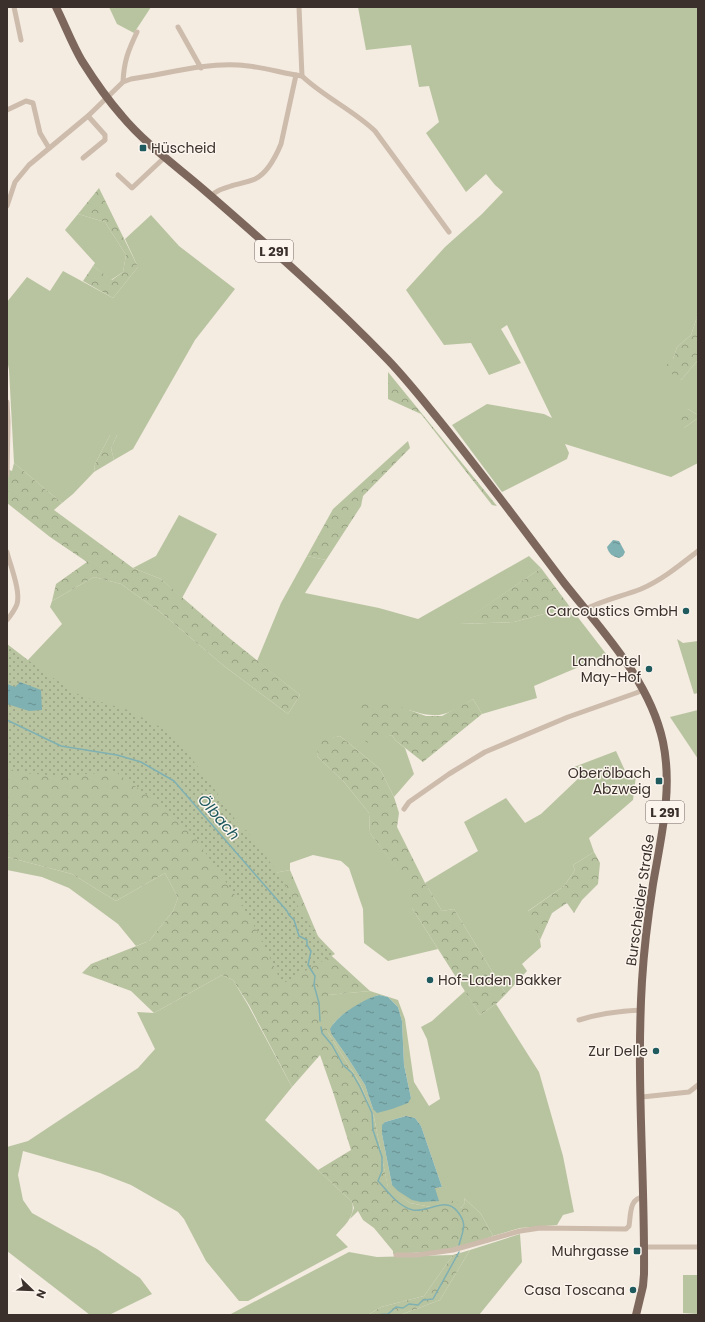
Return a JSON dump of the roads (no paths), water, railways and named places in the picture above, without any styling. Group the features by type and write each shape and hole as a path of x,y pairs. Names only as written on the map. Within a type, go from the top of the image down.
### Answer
{"main road":[{"name":"L 291","path":"56,7 81,60 127,122 211,196"},
{"name":"Burscheider Straße","path":"211,196 340,312 388,360 436,417 586,609 626,663 643,690 656,718 665,754 667,780 664,822 647,928 641,1010 644,1248 643,1286 636,1315"}],"street":[{"path":"14,7 22,40"},
{"path":"299,7 302,76"},
{"path":"178,26 201,68"},
{"path":"123,82 124,65 137,32"},
{"path":"7,206 15,182 29,165 88,116 123,82 131,79 201,68 237,65 302,76 314,87 364,121 375,131 449,232"},
{"path":"211,196 217,190 255,179 263,173 271,163 281,144 296,75"},
{"path":"7,110 26,101 33,103 40,133 49,148"},
{"path":"83,158 105,140 105,135 88,116"},
{"path":"118,175 132,188 165,157"},
{"path":"7,402 7,475"},
{"path":"586,609 595,604 620,597 654,582 698,551"},
{"path":"7,552 18,599 15,608 7,620"},
{"path":"404,809 409,802 485,752 568,717 643,690"},
{"path":"579,1020 613,1011 641,1010"},
{"path":"642,1097 689,1092 698,1084"},
{"path":"396,1255 417,1255 453,1250 520,1231 540,1228 626,1229 629,1226 634,1201 638,1198 644,1197"},
{"path":"644,1248 698,1247"}],"water":[{"path":"613,540 619,541 625,552 623,556 619,558 611,554 607,547"},
{"path":"20,682 41,690 42,710 29,711 7,704 7,684 15,687"},
{"path":"379,995 388,997 398,1007 402,1021 404,1065 411,1098 408,1103 377,1113 373,1109 365,1085 332,1035 330,1029 344,1013 366,1000"},
{"path":"406,1116 415,1118 421,1126 442,1187 435,1188 439,1201 421,1202 412,1200 392,1185 382,1134 382,1125 385,1122"}],"waterway":[{"name":"Ölbach","path":"7,720 61,746 117,755 141,762 174,781 287,911 294,920 299,936 307,940 307,945 311,951 308,965 315,976 314,985 319,1003 320,1021"},
{"name":"Ölbach","path":"321,1027 322,1033 332,1045 343,1065 352,1073 372,1113 373,1130 382,1157 382,1171 378,1181 398,1202 407,1208 419,1210 442,1205 452,1207 457,1211 464,1224 459,1245"},
{"name":"Ölbach","path":"374,1315 388,1314 396,1307 403,1308 409,1304 418,1305 423,1300 433,1299 459,1252"}],"place":[{"name":"Hüscheid","path":"143,148"},
{"name":"Carcoustics GmbH","path":"686,611"},
{"name":"Landhotel May-Hof","path":"649,669"},
{"name":"Oberölbach Abzweig","path":"659,781"},
{"name":"Hof-Laden Bakker","path":"430,980"},
{"name":"Zur Delle","path":"656,1051"},
{"name":"Muhrgasse","path":"637,1251"},
{"name":"Casa Toscana","path":"633,1290"}]}
